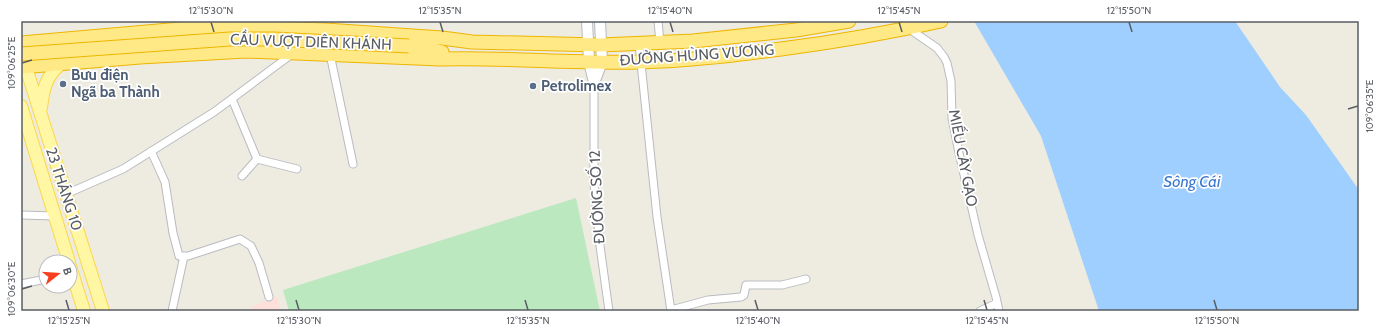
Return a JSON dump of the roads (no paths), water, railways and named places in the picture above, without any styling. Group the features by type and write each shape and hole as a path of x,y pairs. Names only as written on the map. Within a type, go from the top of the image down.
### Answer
{"highway":[{"name":"ĐƯỜNG HÙNG VƯƠNG","path":"472,42 588,46 660,43 796,30 849,21"},
{"name":"ĐƯỜNG HÙNG VƯƠNG","path":"472,58 596,62 640,62 695,59 804,46 941,21"},
{"path":"21,43 184,29 330,26 472,42"},
{"name":"CẦU VƯỢT DIÊN KHÁNH","path":"21,52 230,39 274,39 409,46 472,42"},
{"name":"CẦU VƯỢT DIÊN KHÁNH","path":"409,46 472,58"},
{"path":"23,67 201,53 246,51 440,59 472,58"}],"main road":[{"path":"587,21 588,46 596,62"},
{"path":"594,83 596,62 602,45 600,21"},
{"name":"23 THÁNG 10","path":"21,52 23,67 40,113 103,311"},
{"path":"40,113 46,82 50,74 62,64"},
{"name":"23 THÁNG 10","path":"21,108 67,254"},
{"path":"78,293 84,311"}],"street":[{"path":"658,21 660,43"},
{"name":"MIẾU CÂY GẠO","path":"914,27 937,48 947,63 951,81 952,118 959,153 978,235 998,307"},
{"path":"639,44 658,223 671,310 708,300 741,297 744,295 746,285 782,285 806,280"},
{"path":"66,194 113,174 214,112 294,52"},
{"path":"330,54 353,164"},
{"name":"ĐƯỜNG SỐ 12","path":"594,83 594,183 600,246 609,311"},
{"path":"232,99 257,159"},
{"path":"151,151 165,182 173,233 179,256 188,256 240,239 251,246 259,263 269,297"},
{"path":"257,159 297,169"},
{"path":"242,176 257,159"},
{"path":"21,215 55,216"},
{"path":"172,311 184,256"},
{"path":"21,284 38,281"},
{"path":"980,311 998,307"}],"water":[{"name":"Sông Cái","path":"974,21 1235,21 1280,87 1306,115 1359,190 1359,311 1099,311 1041,136"}],"place":[{"name":"Bưu điện Ngã ba Thành","path":"63,84"},
{"name":"Petrolimex","path":"533,86"}]}
